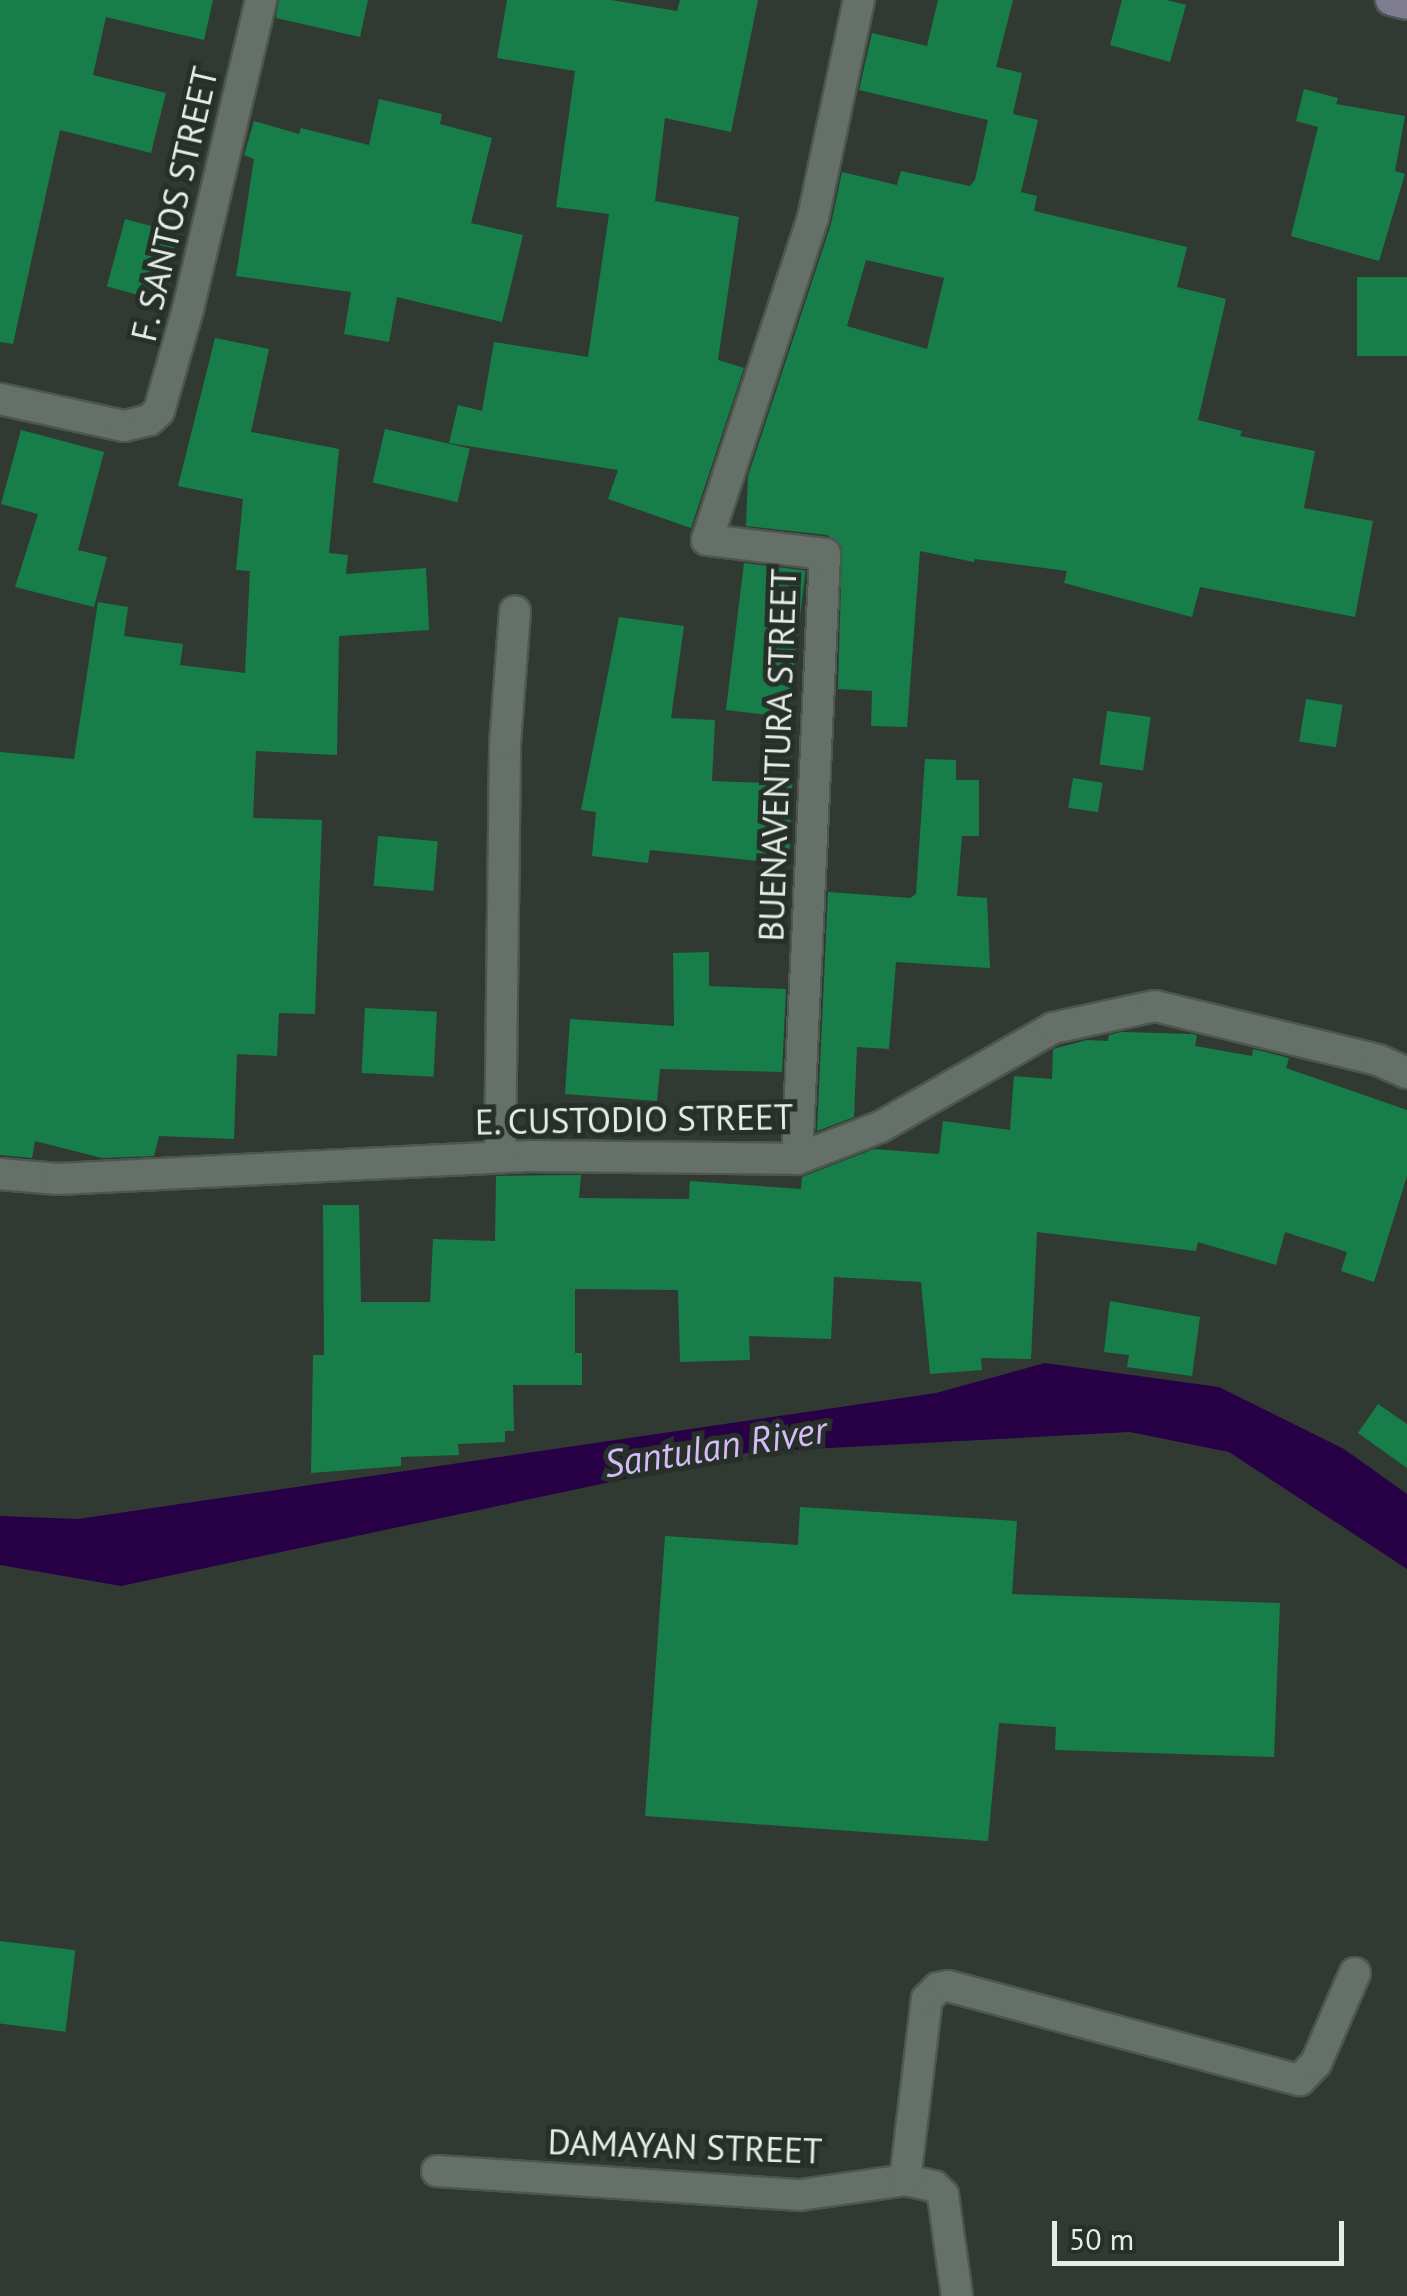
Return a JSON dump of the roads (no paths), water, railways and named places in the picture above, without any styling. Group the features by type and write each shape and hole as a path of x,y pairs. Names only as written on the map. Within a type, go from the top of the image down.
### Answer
{"main road":[{"path":"1390,0 1407,4"}],"street":[{"name":"F. SANTOS STREET","path":"0,398 124,426 150,420 165,399 260,0"},
{"name":"BUENAVENTURA STREET","path":"796,1159 826,554 706,540 813,218 859,0"},
{"path":"500,1157 505,744 515,611"},
{"name":"E. CUSTODIO STREET","path":"0,1174 58,1179 500,1157 796,1159 880,1127 1053,1028 1155,1006 1378,1060 1407,1074"},
{"path":"957,2296 943,2195 934,2186 905,2180 927,1999 938,1988 948,1986 1300,2080 1316,2063 1355,1972"},
{"name":"DAMAYAN STREET","path":"437,2172 800,2195 905,2180"}],"water":[{"name":"Santulan River","path":"1045,1363 1219,1387 1344,1449 1407,1494 1407,1569 1229,1452 1130,1432 752,1452 121,1586 0,1565 0,1516 78,1519 936,1393"}]}
